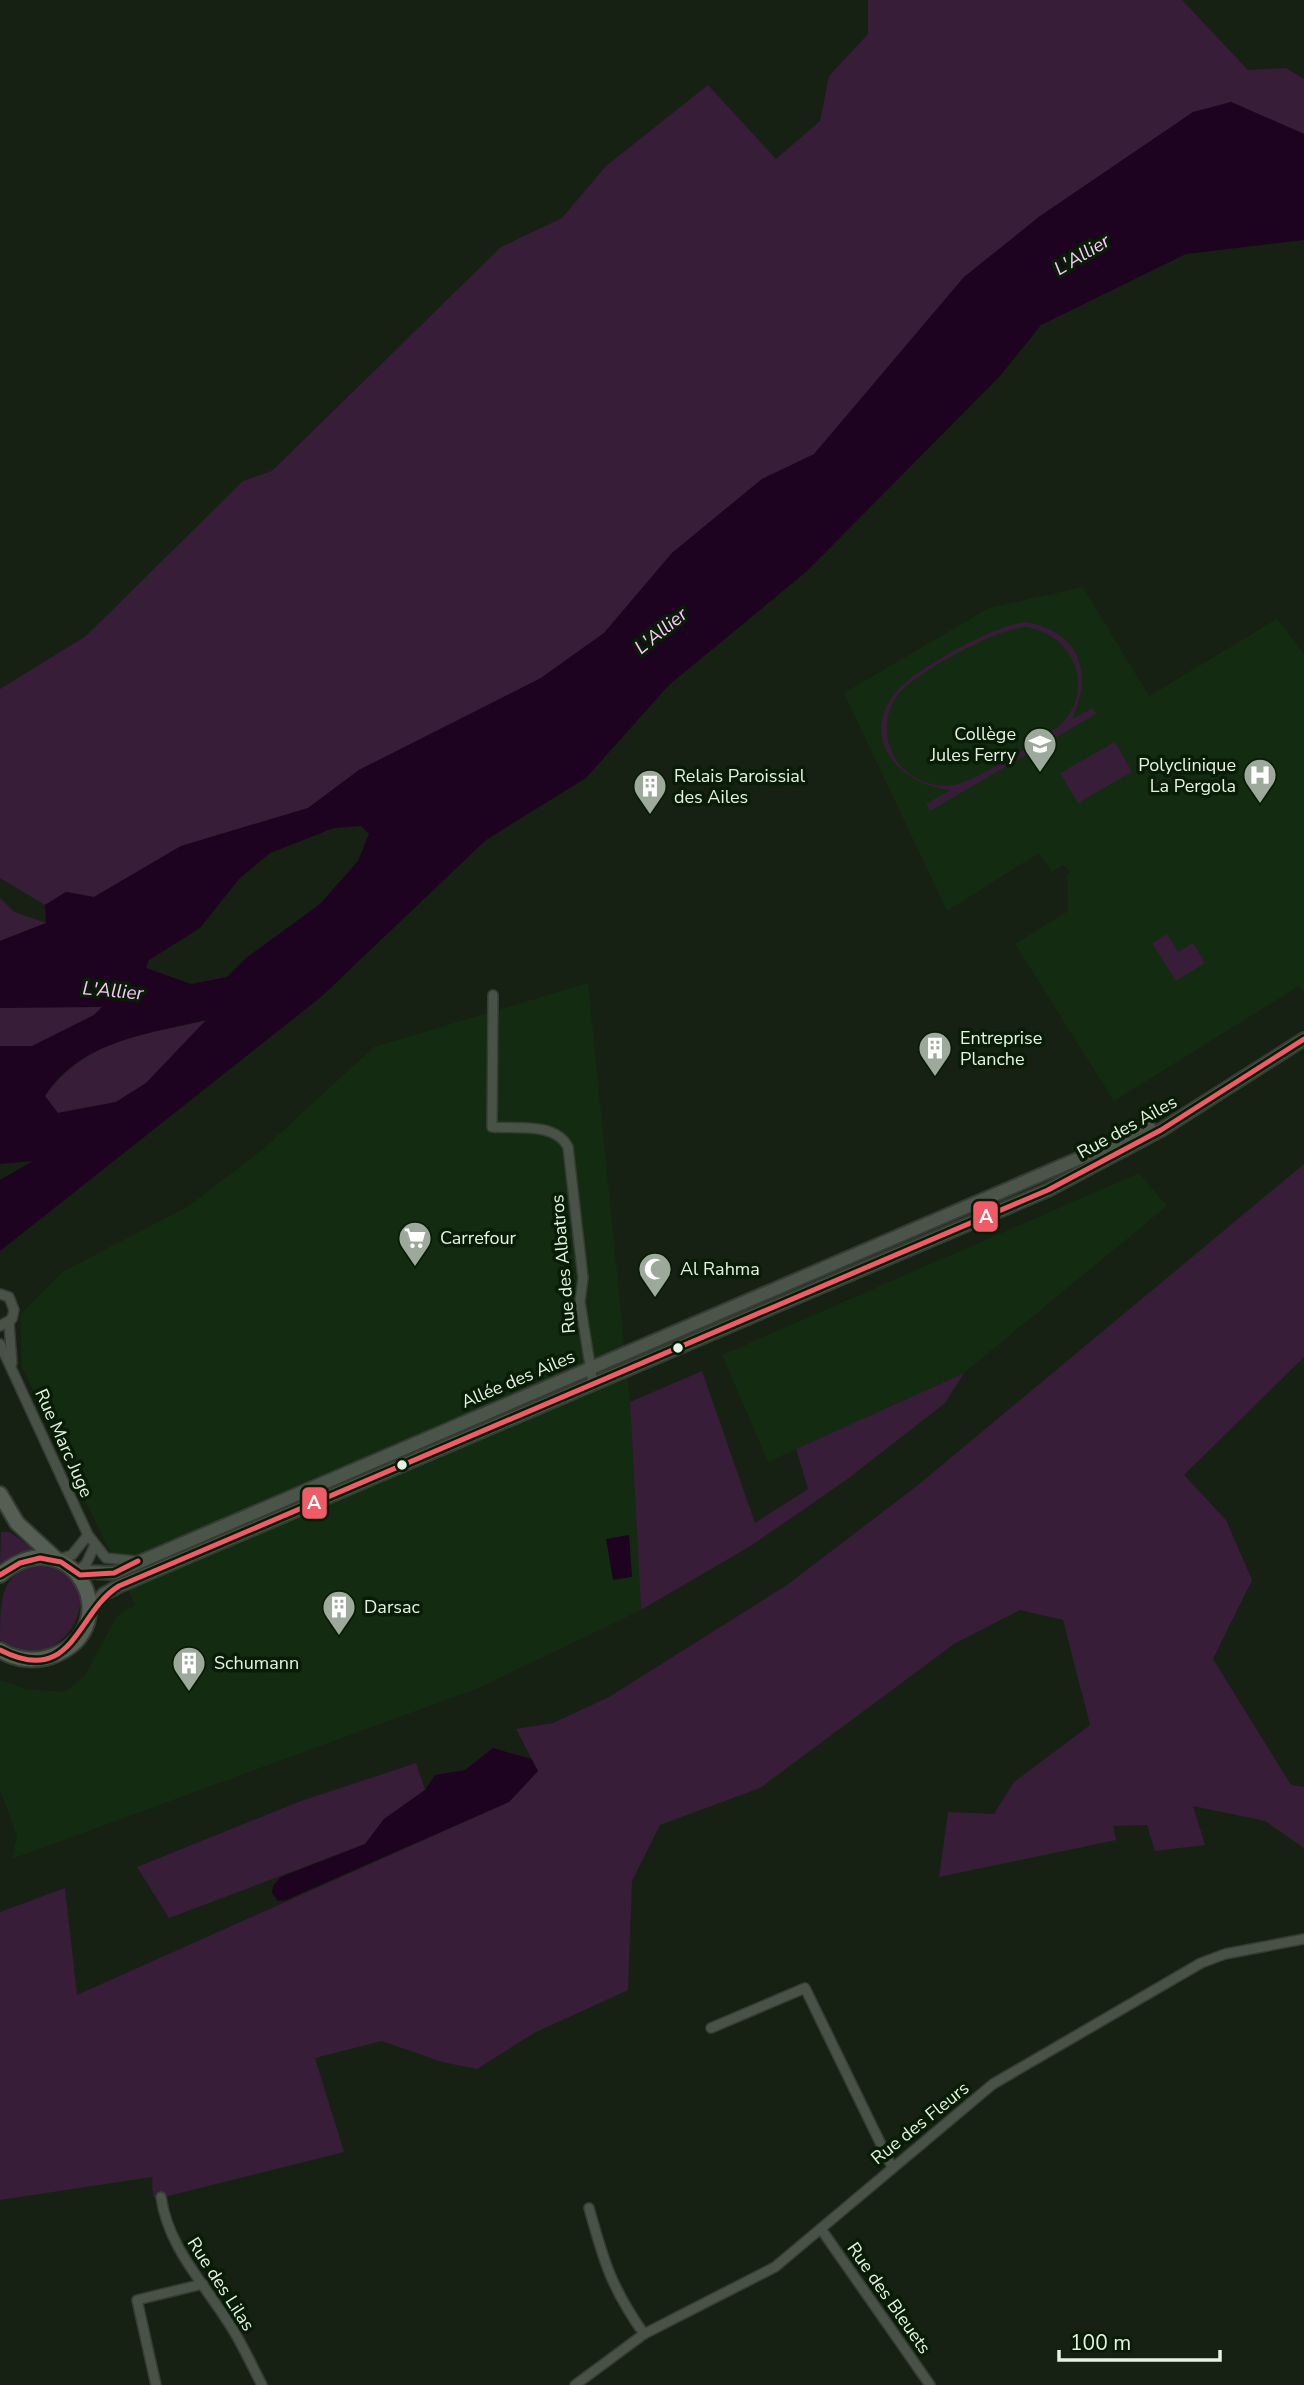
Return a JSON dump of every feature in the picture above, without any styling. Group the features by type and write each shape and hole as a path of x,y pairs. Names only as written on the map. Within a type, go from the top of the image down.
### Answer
{"main road":[{"name":"Rue des Ailes","path":"968,1206 1158,1124 1304,1030"},
{"name":"Rue des Ailes","path":"958,1228 1104,1162 1161,1130 1304,1039"},
{"name":"Allée des Ailes","path":"79,1573 114,1573 136,1561 968,1206"},
{"name":"Allée des Ailes","path":"89,1611 104,1594 118,1586 958,1228"},
{"path":"0,1494 16,1524 57,1560 79,1573 88,1596 89,1611 80,1636 62,1651 29,1659 0,1650"},
{"path":"0,1575 22,1562 43,1558 57,1560"}],"street":[{"name":"Rue des Albatros","path":"493,995 492,1128 552,1130 564,1138 568,1147 583,1278 579,1301 593,1384"},
{"name":"Rue Marc Juge","path":"0,1294 9,1297 14,1306 14,1315 4,1324 12,1363"},
{"name":"Rue Marc Juge","path":"0,1344 12,1363 88,1535 95,1545"},
{"path":"57,1560 72,1555 88,1535"},
{"path":"79,1573 95,1545 106,1558 136,1561"},
{"name":"Rue des Fleurs","path":"579,2383 644,2334 775,2267 892,2166 1015,2069 1201,1963 1225,1954 1304,1939"},
{"path":"711,2028 806,1988 892,2166"},
{"name":"Rue des Lilas","path":"161,2197 167,2227 230,2324 262,2385"},
{"path":"589,2208 607,2273 644,2334"},
{"name":"Rue des Bleuets","path":"821,2229 930,2385"},
{"path":"156,2385 137,2301 202,2284"}],"shaded area":[{"path":"868,0 1182,0 1248,70 1286,68 1304,79 1304,134 1231,102 964,277 814,455 762,479 672,553 604,633 541,678 359,770 308,808 181,846 94,897 66,892 45,905 0,878 0,689 86,636 243,481 272,471 501,247 562,218 606,166 708,85 776,159 820,121 829,76 868,34"},
{"name":"Collège Jules Ferry","path":"1083,587 1149,696 1277,619 1304,654 1304,992 1299,986 1114,1101 1015,944 1068,911 1067,875 1070,873 1067,868 1062,865 1052,872 1039,853 947,911 844,693 989,608"},
{"path":"1026,622 1044,627 1070,645 1078,657 1082,686 1072,719 1093,708 1096,714 930,811 926,804 951,790 916,780 902,770 890,758 883,743 881,727 885,710 895,693 919,672 977,639","holes":["1026,627 1042,632 1066,650 1074,663 1078,678 1073,708 1063,722 1013,756 958,784 925,782 903,769 889,745 887,724 893,703 906,687 937,665 996,635"]},
{"path":"1115,742 1132,772 1078,803 1060,773"},
{"path":"0,898 14,912 46,923 0,941"},
{"path":"1167,934 1178,952 1193,943 1205,963 1176,981 1152,943"},
{"path":"588,983 630,1402 641,1610 481,1687 12,1859 17,1836 0,1790 0,1680 26,1689 64,1692 84,1677 117,1616 135,1605 22,1367 20,1315 64,1271 189,1206 263,1149 374,1047"},
{"path":"103,1006 94,1015 32,1046 0,1046 0,1008"},
{"path":"208,1020 146,1083 116,1102 57,1113 45,1096 61,1077 98,1051 139,1036"},
{"path":"1304,1164 1304,1357 1184,1475 1226,1520 1252,1580 1213,1659 1291,1785 1304,1787 1304,1848 1265,1821 1193,1806 1205,1845 1155,1851 1147,1825 1113,1826 1116,1840 939,1877 948,1812 994,1814 1014,1782 1090,1725 1063,1620 1020,1610 954,1644 760,1788 660,1825 632,1881 628,1990 534,2033 477,2069 442,2062 382,2041 315,2058 344,2152 168,2196 153,2197 152,2177 0,2200 0,1912 65,1888 77,1995 509,1802 538,1771 516,1729 553,1723 609,1697 787,1585 918,1485"},
{"path":"1139,1173 1167,1206 964,1373 768,1462 722,1355"},
{"path":"702,1371 755,1523 808,1489 796,1449 964,1373 945,1403 849,1478 752,1545 641,1610 630,1402"},
{"path":"1,1532 10,1532 36,1551 13,1557 0,1566"},
{"path":"41,1565 65,1572 77,1586 80,1604 74,1623 62,1639 45,1649 23,1651 0,1640 2,1600 10,1581 17,1573"},
{"path":"416,1763 425,1790 384,1819 365,1844 169,1918 137,1867 301,1801"}],"water":[{"name":"L'Allier","path":"1231,102 1304,134 1304,240 1186,254 1041,325 1000,376 806,572 669,685 586,778 486,840 321,997 0,1251 0,1180 33,1161 0,1164 0,1046 32,1046 94,1015 102,1007 0,1008 0,941 46,923 45,905 66,892 94,897 181,846 308,808 359,770 541,678 604,633 672,553 762,479 814,454 964,277 1040,216 1193,112","holes":["361,826 369,834 358,861 320,904 246,958 227,977 191,984 146,968 149,960 200,928 239,879 270,853 334,828","206,1020 146,1083 116,1102 58,1113 45,1096 60,1078 96,1051 138,1036"]},
{"path":"629,1535 632,1577 613,1580 606,1539"},
{"path":"493,1748 531,1759 538,1771 509,1802 286,1900 278,1901 272,1893 273,1886 281,1877 365,1844 384,1819 425,1790 435,1775 465,1770"}],"transit line":[{"name":"A","path":"0,1650 25,1659 44,1660 59,1653 71,1642 93,1612 119,1586 1048,1190 1161,1130 1304,1039"},
{"name":"A","path":"0,1575 20,1563 40,1558 61,1562 80,1575 114,1573 138,1561"}],"place":[{"name":"Collège Jules Ferry","path":"1040,774"},
{"name":"Polyclinique La Pergola","path":"1260,805"},
{"name":"Relais Paroissial des Ailes","path":"650,816"},
{"name":"Entreprise Planche","path":"935,1078"},
{"name":"Carrefour","path":"415,1268"},
{"name":"Al Rahma","path":"655,1299"},
{"name":"Darsac","path":"339,1637"},
{"name":"Schumann","path":"189,1693"}]}
